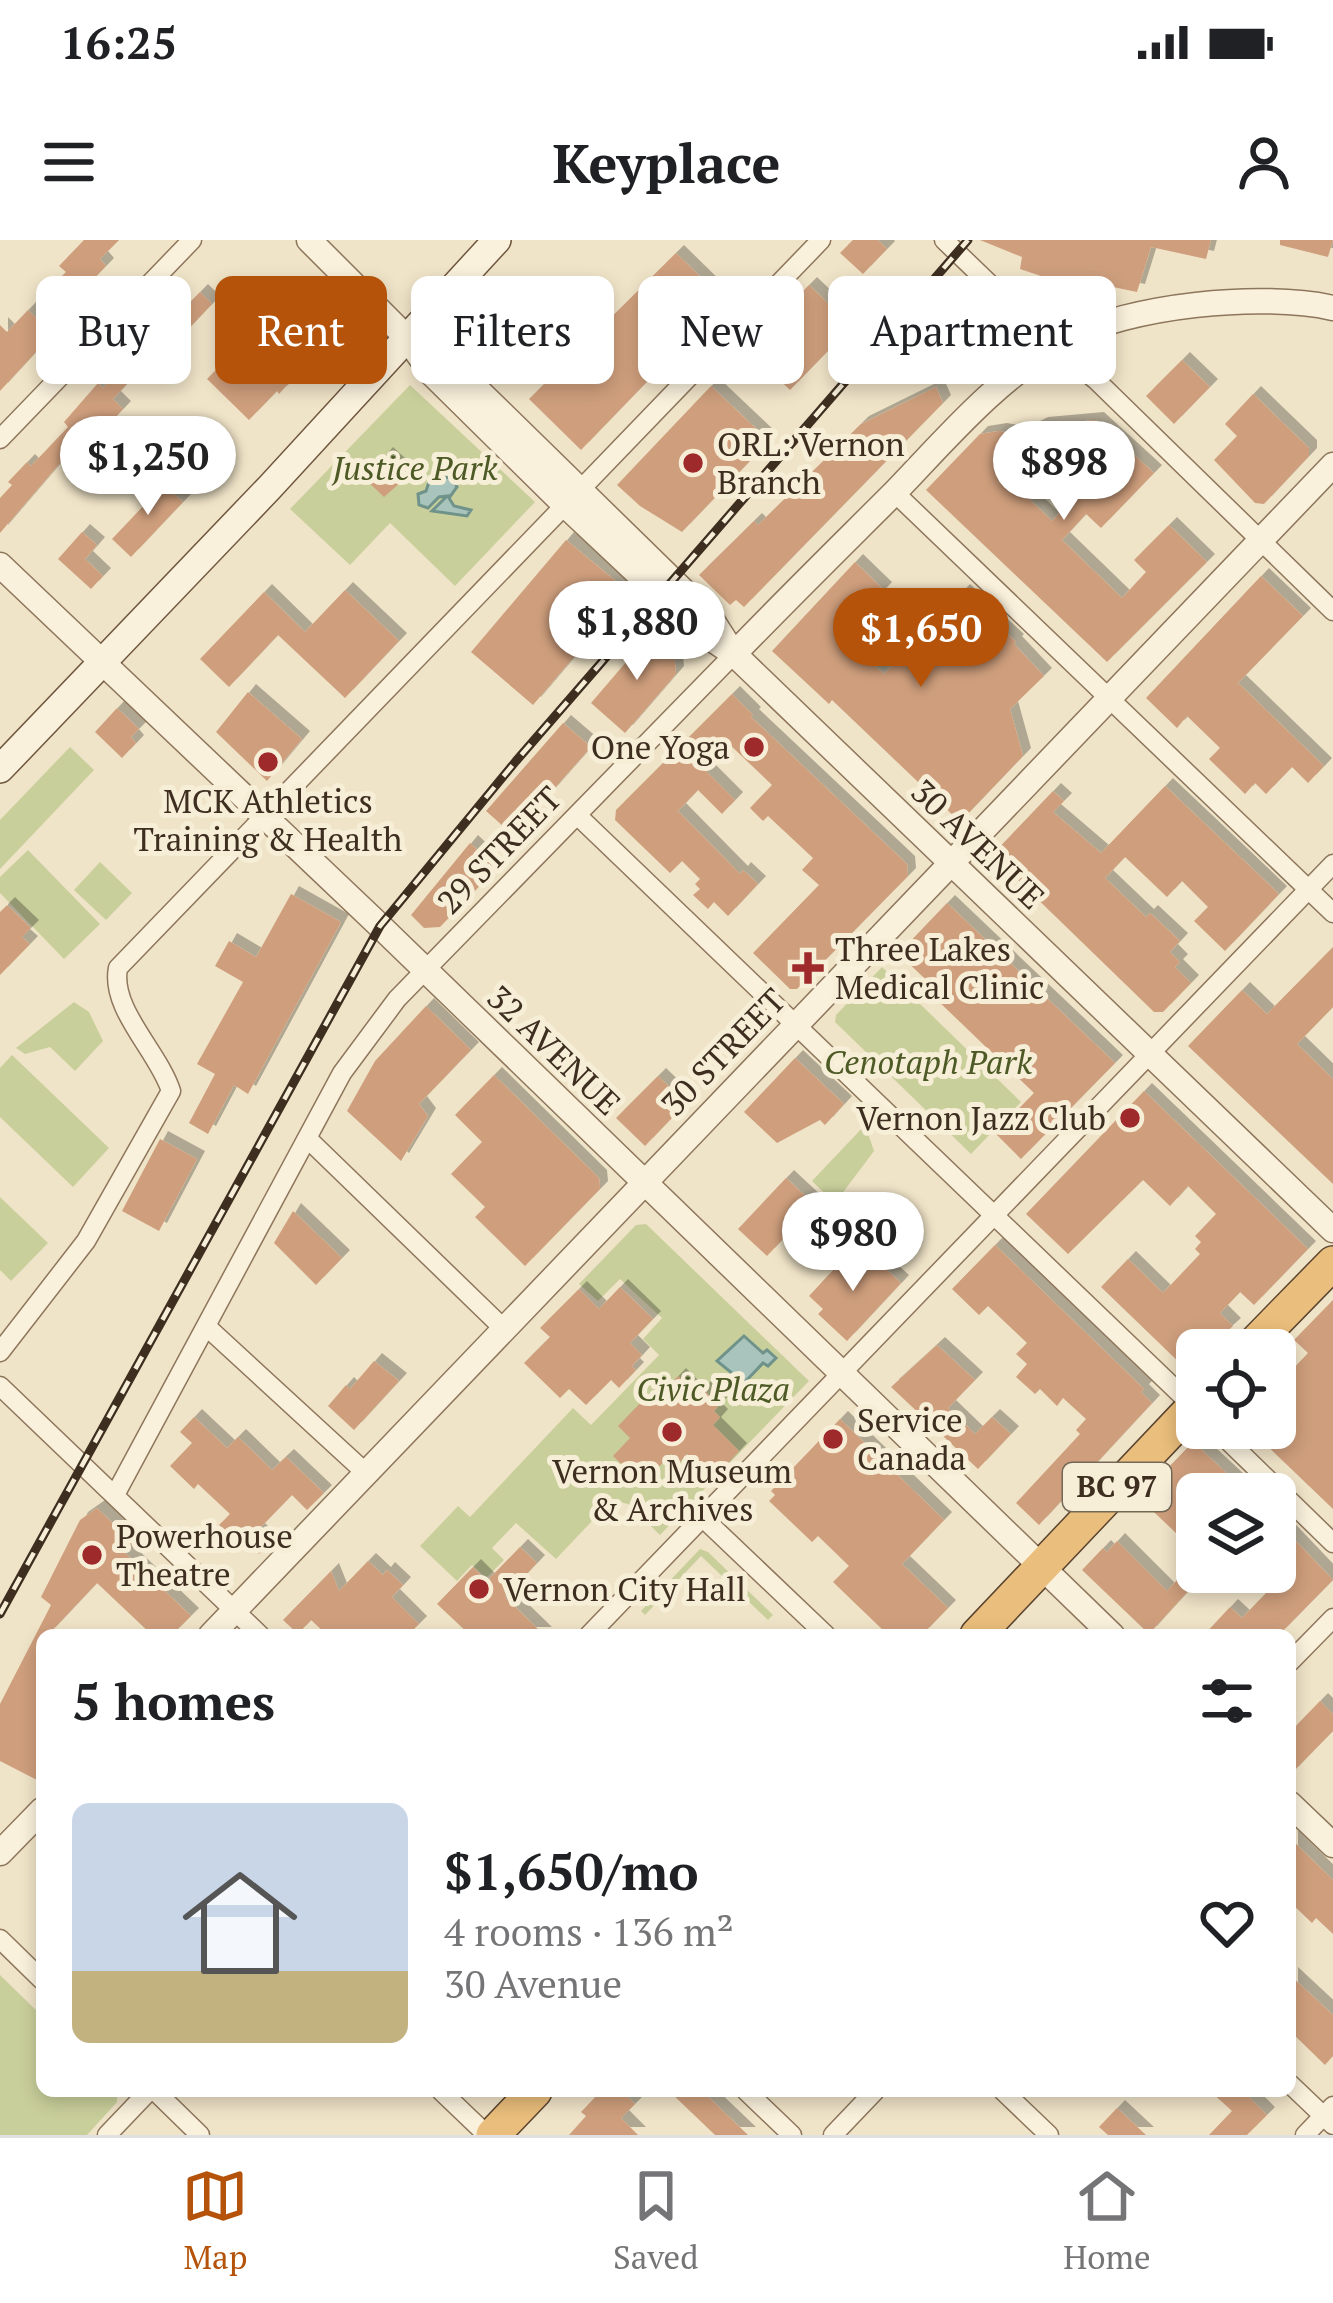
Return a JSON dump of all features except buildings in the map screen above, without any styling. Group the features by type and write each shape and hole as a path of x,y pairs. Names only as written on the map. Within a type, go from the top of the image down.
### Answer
{"highway":[{"path":"1269,1329 1333,1263"},
{"name":"BC 97","path":"982,1629 1176,1436"},
{"path":"490,2135 529,2097"}],"main road":[{"path":"0,770 497,240"}],"street":[{"path":"0,440 192,240"},
{"name":"30 AVENUE","path":"309,240 407,338 432,374 710,617 734,654"},
{"path":"0,1352 86,1241 171,1091 163,1066 117,996 118,968 821,240"},
{"path":"944,240 981,276"},
{"name":"29 STREET","path":"1116,323 1179,308 1269,301 1333,308"},
{"name":"29 STREET","path":"115,1495 343,1073 397,1000 971,413 1007,384"},
{"path":"1100,384 1333,610"},
{"name":"30 STREET","path":"218,1629 1333,465"},
{"path":"894,492 1333,913"},
{"name":"30 AVENUE","path":"573,497 697,629 734,654 1333,1229"},
{"name":"32 AVENUE","path":"0,565 1106,1629"},
{"path":"710,617 724,628 740,630 772,614"},
{"path":"578,816 1176,1388"},
{"path":"595,1629 1333,864"},
{"path":"308,1139 502,1328"},
{"path":"207,1327 367,1474"},
{"path":"0,1386 254,1629"},
{"path":"1238,1449 1333,1543"},
{"path":"702,1517 820,1629"},
{"path":"1296,1656 1333,1618"},
{"path":"1296,1810 1333,1845"},
{"path":"0,1853 36,1816"},
{"path":"0,1940 36,1974"},
{"path":"1296,2089 1330,2116 1305,2135"},
{"path":"107,2135 146,2097"},
{"path":"159,2097 200,2135"},
{"path":"448,2097 490,2135"},
{"path":"752,2097 792,2135"},
{"path":"833,2135 869,2097"},
{"path":"1009,2097 1049,2135"}],"green space":[{"name":"Justice Park","path":"410,385 535,502 455,586 390,523 350,565 290,509"},
{"path":"70,747 94,770 0,869 0,820"},
{"path":"28,850 100,924 64,959 0,893 0,877"},
{"path":"100,862 132,893 106,920 74,890"},
{"name":"Cenotaph Park","path":"882,967 1021,1102 971,1154 835,1022 836,1015"},
{"path":"74,1002 89,1012 103,1041 75,1071 50,1047 25,1054 16,1048"},
{"path":"12,1055 109,1148 73,1187 0,1117 0,1068"},
{"path":"865,1125 874,1151 835,1203 812,1181"},
{"path":"0,1197 48,1243 11,1281 0,1270"},
{"name":"Civic Plaza","path":"646,1224 809,1381 660,1535 628,1504 612,1500 556,1559 516,1523 492,1548 504,1560 486,1578 472,1565 457,1581 420,1546 458,1506 470,1517 573,1408 591,1425 659,1355 643,1339 662,1318 620,1279 598,1301 579,1284 636,1225"},
{"path":"700,1549 773,1615 768,1620 701,1556 645,1615 641,1611"},
{"path":"0,1975 36,2010 36,2097 117,2097 117,2102 87,2135 0,2135"}],"water":[{"path":"439,476 452,478 457,487 449,498 454,506 471,510 467,516 432,511 447,496 428,508 419,505 418,494"},
{"path":"744,1336 776,1358 768,1366 763,1363 744,1383 717,1361"}],"railway":[{"path":"0,1614 380,926 516,761 968,240"}],"place":[{"name":"ORL: Vernon Branch","path":"693,463"},
{"name":"One Yoga","path":"754,747"},
{"name":"MCK Athletics Training & Health","path":"268,762"},
{"name":"Three Lakes Medical Clinic","path":"808,968"},
{"name":"Vernon Jazz Club","path":"1130,1118"},
{"name":"Vernon Museum & Archives","path":"672,1432"},
{"name":"Service Canada","path":"833,1439"},
{"name":"Powerhouse Theatre","path":"92,1555"},
{"name":"Vernon City Hall","path":"479,1589"}]}
